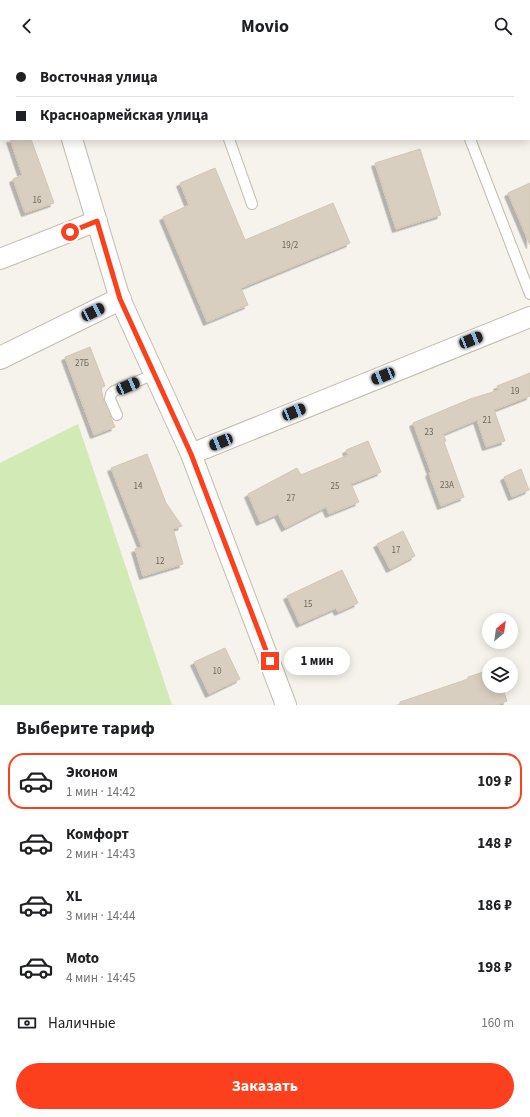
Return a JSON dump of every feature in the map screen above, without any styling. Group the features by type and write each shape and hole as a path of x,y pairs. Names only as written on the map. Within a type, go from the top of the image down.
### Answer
{"street":[{"path":"72,140 120,299 191,454 286,705"},
{"path":"0,259 97,221"},
{"path":"0,358 120,299"},
{"path":"191,454 530,316"}],"lane":[{"path":"229,140 252,204"},
{"path":"470,140 530,294"},
{"path":"117,415 110,399 111,394 114,391 155,374"}],"green space":[{"path":"78,424 172,705 0,705 0,463"}],"building":[{"path":"10,140 31,140 54,203 25,213 13,179 22,175"},
{"path":"420,149 441,215 396,229 375,163"},
{"path":"215,168 245,240 333,203 350,243 241,288 248,305 207,322 163,217 189,205 180,183"},
{"path":"530,183 530,245 508,193"},
{"path":"90,347 105,386 101,388 104,402 115,427 94,435 65,357"},
{"path":"530,373 530,396 494,410 505,441 486,447 477,420 443,434 446,441 444,442 464,497 441,506 429,473 431,472 413,423 470,399 499,390 497,386"},
{"path":"368,441 381,472 351,484 359,502 329,514 326,507 285,528 278,514 260,522 248,494 297,468 301,475 348,455 346,450"},
{"path":"147,454 166,503 182,526 173,529 183,564 143,576 135,549 142,547 111,468"},
{"path":"521,469 529,490 512,497 504,477"},
{"path":"403,531 415,556 390,569 377,544"},
{"path":"342,570 358,603 338,612 336,608 300,624 287,596"},
{"path":"225,648 240,679 209,694 194,662"},
{"path":"482,672 482,693 504,693 507,701 496,705 400,705 400,702 468,679 468,677"}],"route":[{"path":"70,232 97,221 120,299 191,454 270,661"}]}
